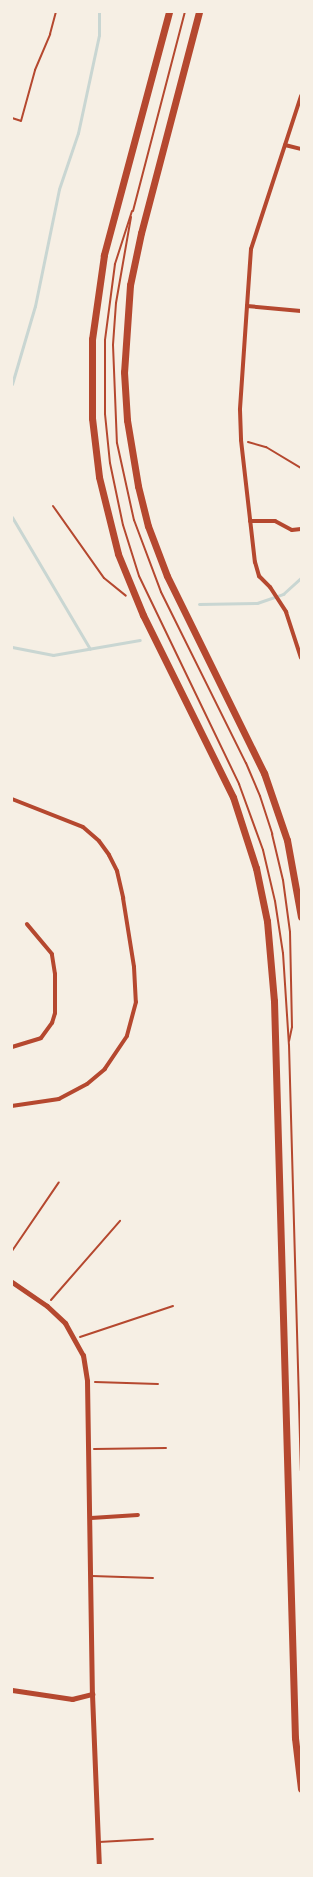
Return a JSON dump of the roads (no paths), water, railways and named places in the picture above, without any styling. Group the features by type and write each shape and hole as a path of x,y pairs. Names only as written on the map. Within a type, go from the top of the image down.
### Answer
{"main road":[{"path":"169,12 104,255 92,339 92,418 99,477 118,554 136,598 233,797 256,868 270,942 294,1738 301,1789"},
{"path":"199,12 141,233 130,285 125,364 127,420 138,486 148,526 172,586 264,773 287,840 301,917"}],"street":[{"path":"301,96 251,249 240,410 241,440 257,572 286,612 301,658"},
{"path":"285,145 301,149"},
{"path":"247,306 301,311"},
{"path":"250,521 274,520 292,530 301,529"},
{"path":"12,799 83,827 99,841 109,855 117,871 123,898 134,967 136,1002 127,1036 116,1055 98,1075 59,1099 12,1106"},
{"path":"12,1047 41,1038 52,1023 55,1013 55,974 52,954 27,924"},
{"path":"12,1282 47,1306 65,1322 83,1355 87,1381 91,1518 90,1576 92,1694 99,1865"},
{"path":"91,1518 138,1515"},
{"path":"12,1690 72,1699 92,1694"}],"lane":[{"path":"185,12 132,211 115,264 105,340 105,414 114,487 131,550 145,590 223,748 248,806 261,844 280,934 289,1045 301,1471"},
{"path":"132,211 119,282 114,332 113,392 117,443 134,520 158,585 246,763 260,796 272,834 283,880 290,932 292,1027 289,1045"},
{"path":"90,1576 152,1578"},
{"path":"98,1842 153,1839"}],"waterway":[{"path":"12,384 35,306 59,189 78,133 99,35 99,12"},
{"path":"12,517 90,649"},
{"path":"199,604 257,603 283,594 301,578"},
{"path":"12,647 53,655 140,640"}]}
